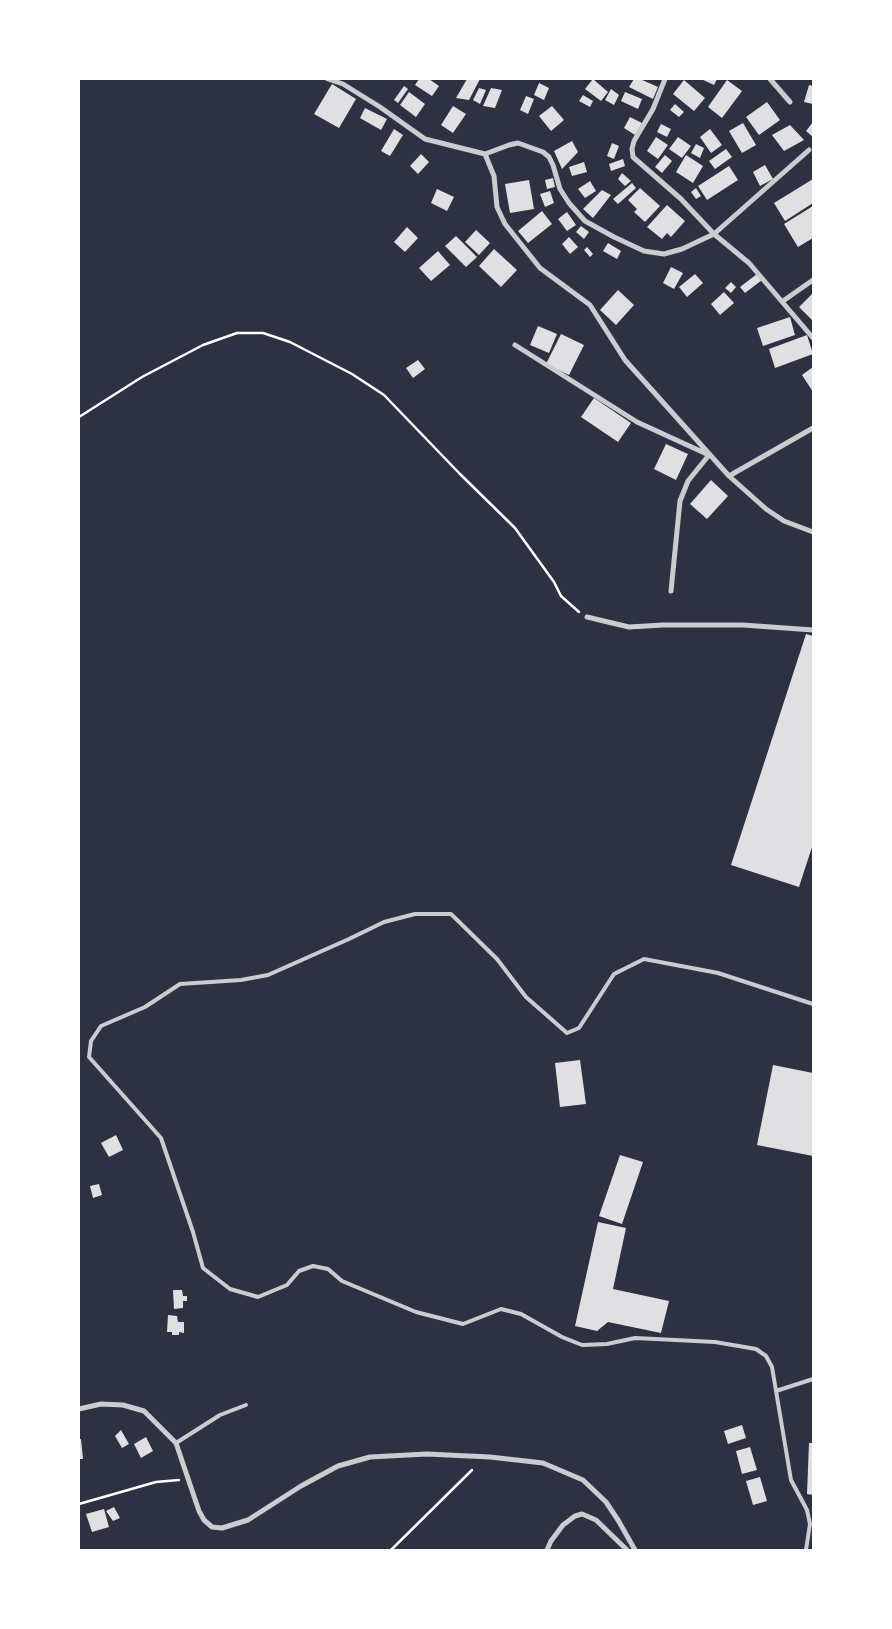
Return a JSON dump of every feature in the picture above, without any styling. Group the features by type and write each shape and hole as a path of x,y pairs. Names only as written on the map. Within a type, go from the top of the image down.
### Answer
{"street":[{"path":"328,79 343,84 380,107 425,139 486,154 509,145 518,144 543,152 549,157 553,165 560,189 569,203 585,221 644,251 664,254 682,249 714,234 809,150"},
{"path":"665,79 653,109 634,141 633,157 680,199 714,234 749,264 783,300 813,338"},
{"path":"770,79 790,102"},
{"path":"486,154 494,176 497,207 505,224 540,268 590,305 625,360 729,476 766,509 784,521 813,532"},
{"path":"783,300 813,280"},
{"path":"515,345 637,422 709,455"},
{"path":"729,476 813,428"},
{"path":"671,591 680,501 688,481 709,455"},
{"path":"588,617 629,627 743,625 813,630"},
{"path":"79,1409 101,1404 123,1406 144,1411 176,1443 199,1511 204,1520 212,1527 222,1528 248,1520 301,1486 338,1466 370,1456 427,1454 490,1457 543,1463 583,1480 606,1502 635,1550"},
{"path":"547,1550 563,1525 575,1516 582,1514 596,1520 627,1550"},
{"path":"612,1535 622,1528"}],"lane":[{"path":"806,1550 810,1524 807,1510 790,1480 772,1367 766,1356 756,1349 715,1342 635,1338 607,1344 582,1345 562,1337 522,1314 501,1310 464,1324 416,1312 342,1281 328,1269 312,1266 299,1271 287,1284 258,1297 230,1289 203,1268 193,1232 161,1138 89,1057 91,1041 101,1026 146,1006 180,984 241,980 268,975 384,922 415,914 451,914 497,959 526,997 568,1033 579,1028 614,974 644,959 718,973 813,1004"},
{"path":"776,1391 813,1379"},
{"path":"176,1443 220,1415 246,1405"},
{"path":"807,1510 813,1510"}],"path":[{"path":"79,417 142,377 204,345 237,332 263,333 290,342 352,374 384,395 515,528 554,582 561,596 571,606 588,617"},
{"path":"391,1550 472,1470"},
{"path":"79,1504 156,1482 189,1479"}],"building":[{"path":"419,79 429,79 439,86 432,96 415,85"},
{"path":"467,79 480,79 469,100 456,98"},
{"path":"593,79 608,92 601,101 585,89"},
{"path":"634,79 640,79 658,87 653,99 629,87"},
{"path":"701,79 717,79 714,85"},
{"path":"684,80 705,98 694,111 673,94"},
{"path":"727,80 742,91 722,118 708,107"},
{"path":"539,83 549,88 544,100 534,95"},
{"path":"332,84 356,99 339,128 314,114"},
{"path":"809,85 813,86 813,104 804,102"},
{"path":"404,86 408,89 398,103 394,100"},
{"path":"479,88 486,90 480,104 473,100"},
{"path":"491,88 502,90 495,108 483,106"},
{"path":"611,89 619,95 614,105 605,100"},
{"path":"409,92 425,104 416,117 400,105"},
{"path":"625,92 642,99 638,109 621,101"},
{"path":"583,95 593,101 590,107 579,101"},
{"path":"526,96 534,99 528,114 520,110"},
{"path":"767,102 780,120 759,135 746,117"},
{"path":"675,104 684,112 679,117 670,110"},
{"path":"453,106 466,114 453,133 441,125"},
{"path":"552,106 564,120 551,131 539,116"},
{"path":"365,108 387,119 381,130 360,118"},
{"path":"630,117 642,123 635,135 624,128"},
{"path":"813,122 813,137 806,131"},
{"path":"743,123 756,145 742,153 729,131"},
{"path":"661,124 671,129 667,137 657,132"},
{"path":"790,125 804,140 784,151 772,135"},
{"path":"394,129 403,135 390,156 381,151"},
{"path":"710,129 722,145 711,153 700,137"},
{"path":"656,137 668,145 658,159 647,151"},
{"path":"678,137 691,146 682,158 669,149"},
{"path":"572,141 578,152 562,169 554,151"},
{"path":"612,143 619,146 614,159 607,156"},
{"path":"696,144 704,148 700,158 691,153"},
{"path":"726,149 732,157 715,169 709,161"},
{"path":"421,154 429,162 418,174 410,166"},
{"path":"665,155 672,161 662,173 655,167"},
{"path":"686,155 703,166 693,183 676,172"},
{"path":"623,159 625,166 611,171 609,164"},
{"path":"584,162 587,172 572,176 569,167"},
{"path":"765,165 773,179 760,186 753,172"},
{"path":"729,166 738,180 707,200 698,186"},
{"path":"622,173 631,181 625,186 618,179"},
{"path":"553,178 555,187 547,189 545,180"},
{"path":"813,179 813,203 785,221 774,203"},
{"path":"529,180 534,209 510,213 505,184"},
{"path":"590,181 596,191 585,198 578,189"},
{"path":"632,183 636,188 618,204 613,199"},
{"path":"640,188 660,206 645,222 634,212 637,209 628,200"},
{"path":"696,188 701,196 696,199 691,192"},
{"path":"437,189 454,197 447,211 431,203"},
{"path":"602,190 611,195 593,218 583,209"},
{"path":"550,191 554,203 545,207 540,194"},
{"path":"667,205 685,221 671,237 667,233 662,239 647,227"},
{"path":"813,206 813,238 798,247 784,224"},
{"path":"542,211 552,224 528,243 518,231"},
{"path":"567,212 576,225 567,231 558,219"},
{"path":"581,226 589,232 584,239 576,232"},
{"path":"407,227 418,238 405,252 394,242"},
{"path":"476,230 490,243 479,255 465,242"},
{"path":"456,236 477,257 466,267 445,246"},
{"path":"569,237 578,247 570,254 562,244"},
{"path":"608,243 621,251 617,259 603,251"},
{"path":"587,247 593,254 590,257 584,250"},
{"path":"494,249 517,270 501,287 479,266"},
{"path":"438,251 450,265 431,281 419,268"},
{"path":"671,267 683,273 674,289 663,283"},
{"path":"695,274 703,283 687,297 679,287"},
{"path":"757,274 762,280 745,293 740,287"},
{"path":"731,282 736,287 731,293 725,288"},
{"path":"618,290 634,305 616,325 600,310"},
{"path":"724,292 734,303 720,315 711,304"},
{"path":"813,293 813,321 799,307"},
{"path":"790,317 795,335 763,346 757,328"},
{"path":"538,326 557,334 549,353 530,345"},
{"path":"561,334 584,345 569,375 546,364"},
{"path":"807,335 813,354 775,368 769,349"},
{"path":"418,360 425,369 413,378 406,368"},
{"path":"813,367 813,392 802,375"},
{"path":"594,398 631,423 618,442 581,417"},
{"path":"666,444 688,454 676,480 654,469"},
{"path":"711,480 728,496 707,519 690,504"},
{"path":"806,634 813,636 813,844 799,887 731,865"},
{"path":"580,1060 586,1104 560,1107 555,1063"},
{"path":"773,1065 813,1073 813,1156 757,1145"},
{"path":"116,1135 123,1150 109,1157 101,1143"},
{"path":"620,1155 643,1162 622,1224 599,1216"},
{"path":"99,1184 102,1195 93,1198 90,1186"},
{"path":"598,1222 626,1228 613,1289 669,1301 661,1333 608,1322 597,1331 575,1326"},
{"path":"173,1290 182,1290 183,1296 187,1296 187,1301 183,1301 183,1308 174,1309"},
{"path":"168,1315 177,1316 178,1322 184,1322 184,1333 179,1332 179,1335 172,1335 172,1332 167,1332"},
{"path":"742,1425 746,1438 728,1444 724,1431"},
{"path":"121,1430 129,1444 122,1448 115,1436"},
{"path":"146,1437 153,1451 141,1458 134,1444"},
{"path":"79,1439 81,1439 83,1459 79,1459"},
{"path":"809,1443 813,1443 813,1495 807,1494"},
{"path":"750,1447 757,1470 742,1474 736,1451"},
{"path":"760,1477 767,1501 753,1505 746,1481"},
{"path":"114,1507 120,1518 113,1521 106,1511"},
{"path":"104,1509 109,1527 92,1532 86,1514"}]}
